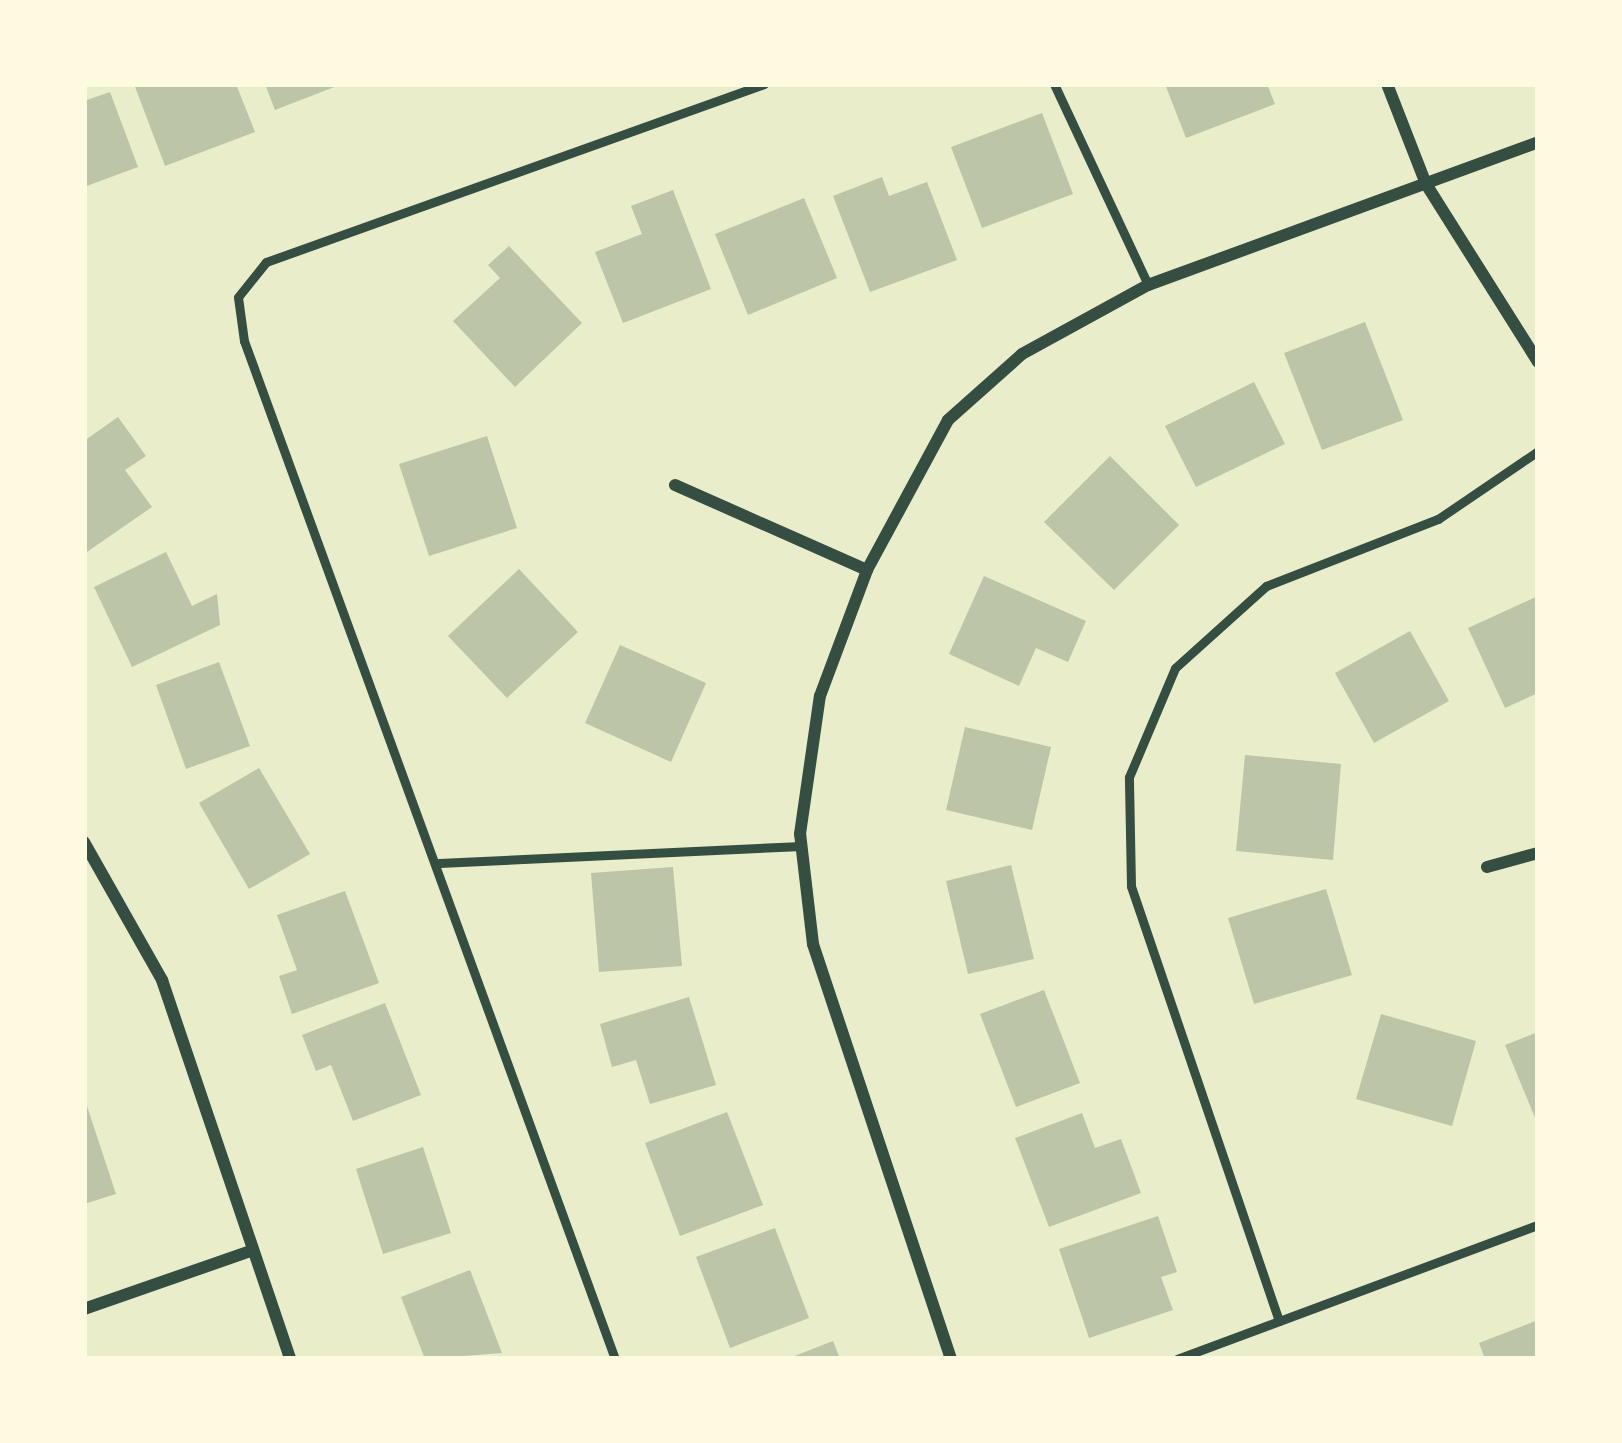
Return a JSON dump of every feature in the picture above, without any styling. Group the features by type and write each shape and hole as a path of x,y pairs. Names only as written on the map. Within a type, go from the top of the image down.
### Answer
{"street":[{"path":"1387,84 1426,184 1538,362"},
{"path":"951,1359 813,944 802,846 820,696 867,570 948,420 1022,354 1148,285 1538,142"},
{"path":"675,485 867,570"},
{"path":"84,842 162,980 290,1359"},
{"path":"1487,867 1538,853"},
{"path":"84,1310 253,1250"}],"lane":[{"path":"615,1359 439,862 244,341 238,297 266,262 764,84"},
{"path":"1054,84 1148,285"},
{"path":"1280,1321 1131,886 1129,777 1174,668 1266,586 1438,519 1538,452"},
{"path":"439,862 802,846"},
{"path":"1177,1359 1538,1225"}],"building":[{"path":"134,84 236,84 255,132 165,166"},
{"path":"265,84 342,84 275,110"},
{"path":"1165,84 1267,84 1275,104 1186,138"},
{"path":"110,92 138,167 84,187 84,101"},
{"path":"1042,113 1073,194 982,228 951,147"},
{"path":"882,177 889,196 927,182 957,260 870,292 833,196"},
{"path":"673,190 711,289 623,323 595,252 642,234 631,206"},
{"path":"804,198 837,278 748,315 715,234"},
{"path":"509,246 582,323 515,387 453,321 500,278 488,265"},
{"path":"1365,322 1403,420 1322,450 1284,353"},
{"path":"1254,382 1285,444 1196,487 1165,426"},
{"path":"118,417 146,456 125,470 152,507 84,554 84,441"},
{"path":"487,436 517,528 429,556 399,464"},
{"path":"1110,456 1179,525 1114,590 1044,522"},
{"path":"166,552 192,606 217,594 220,625 132,667 94,587"},
{"path":"519,569 578,632 507,698 448,636"},
{"path":"984,576 1086,621 1068,662 1036,648 1019,686 949,654"},
{"path":"1538,596 1538,693 1505,708 1468,628"},
{"path":"1410,631 1449,701 1374,743 1335,673"},
{"path":"620,645 706,683 671,762 585,723"},
{"path":"219,662 250,746 186,769 156,685"},
{"path":"965,727 1051,747 1032,830 946,810"},
{"path":"1245,755 1341,764 1333,860 1236,851"},
{"path":"259,768 310,854 249,889 199,803"},
{"path":"1011,865 1034,959 968,974 946,881"},
{"path":"673,867 682,966 599,972 591,873"},
{"path":"1326,889 1352,975 1254,1004 1228,918"},
{"path":"345,891 379,983 292,1014 279,976 297,970 277,915"},
{"path":"1044,990 1080,1083 1016,1107 980,1014"},
{"path":"689,997 716,1085 650,1104 636,1060 612,1067 600,1024"},
{"path":"385,1003 421,1095 353,1121 331,1065 316,1071 302,1035"},
{"path":"1381,1014 1476,1041 1452,1126 1356,1099"},
{"path":"1538,1032 1538,1125 1505,1045"},
{"path":"84,1097 116,1194 84,1204"},
{"path":"727,1112 763,1205 680,1236 645,1143"},
{"path":"1082,1113 1095,1148 1121,1139 1141,1193 1049,1227 1015,1138"},
{"path":"423,1147 451,1233 383,1254 356,1169"},
{"path":"1158,1216 1177,1272 1161,1277 1173,1310 1089,1338 1059,1249"},
{"path":"775,1228 809,1318 730,1348 696,1257"},
{"path":"470,1270 502,1353 425,1359 401,1297"},
{"path":"1538,1320 1538,1359 1485,1359 1479,1343"},
{"path":"833,1341 840,1359 787,1359"}]}
